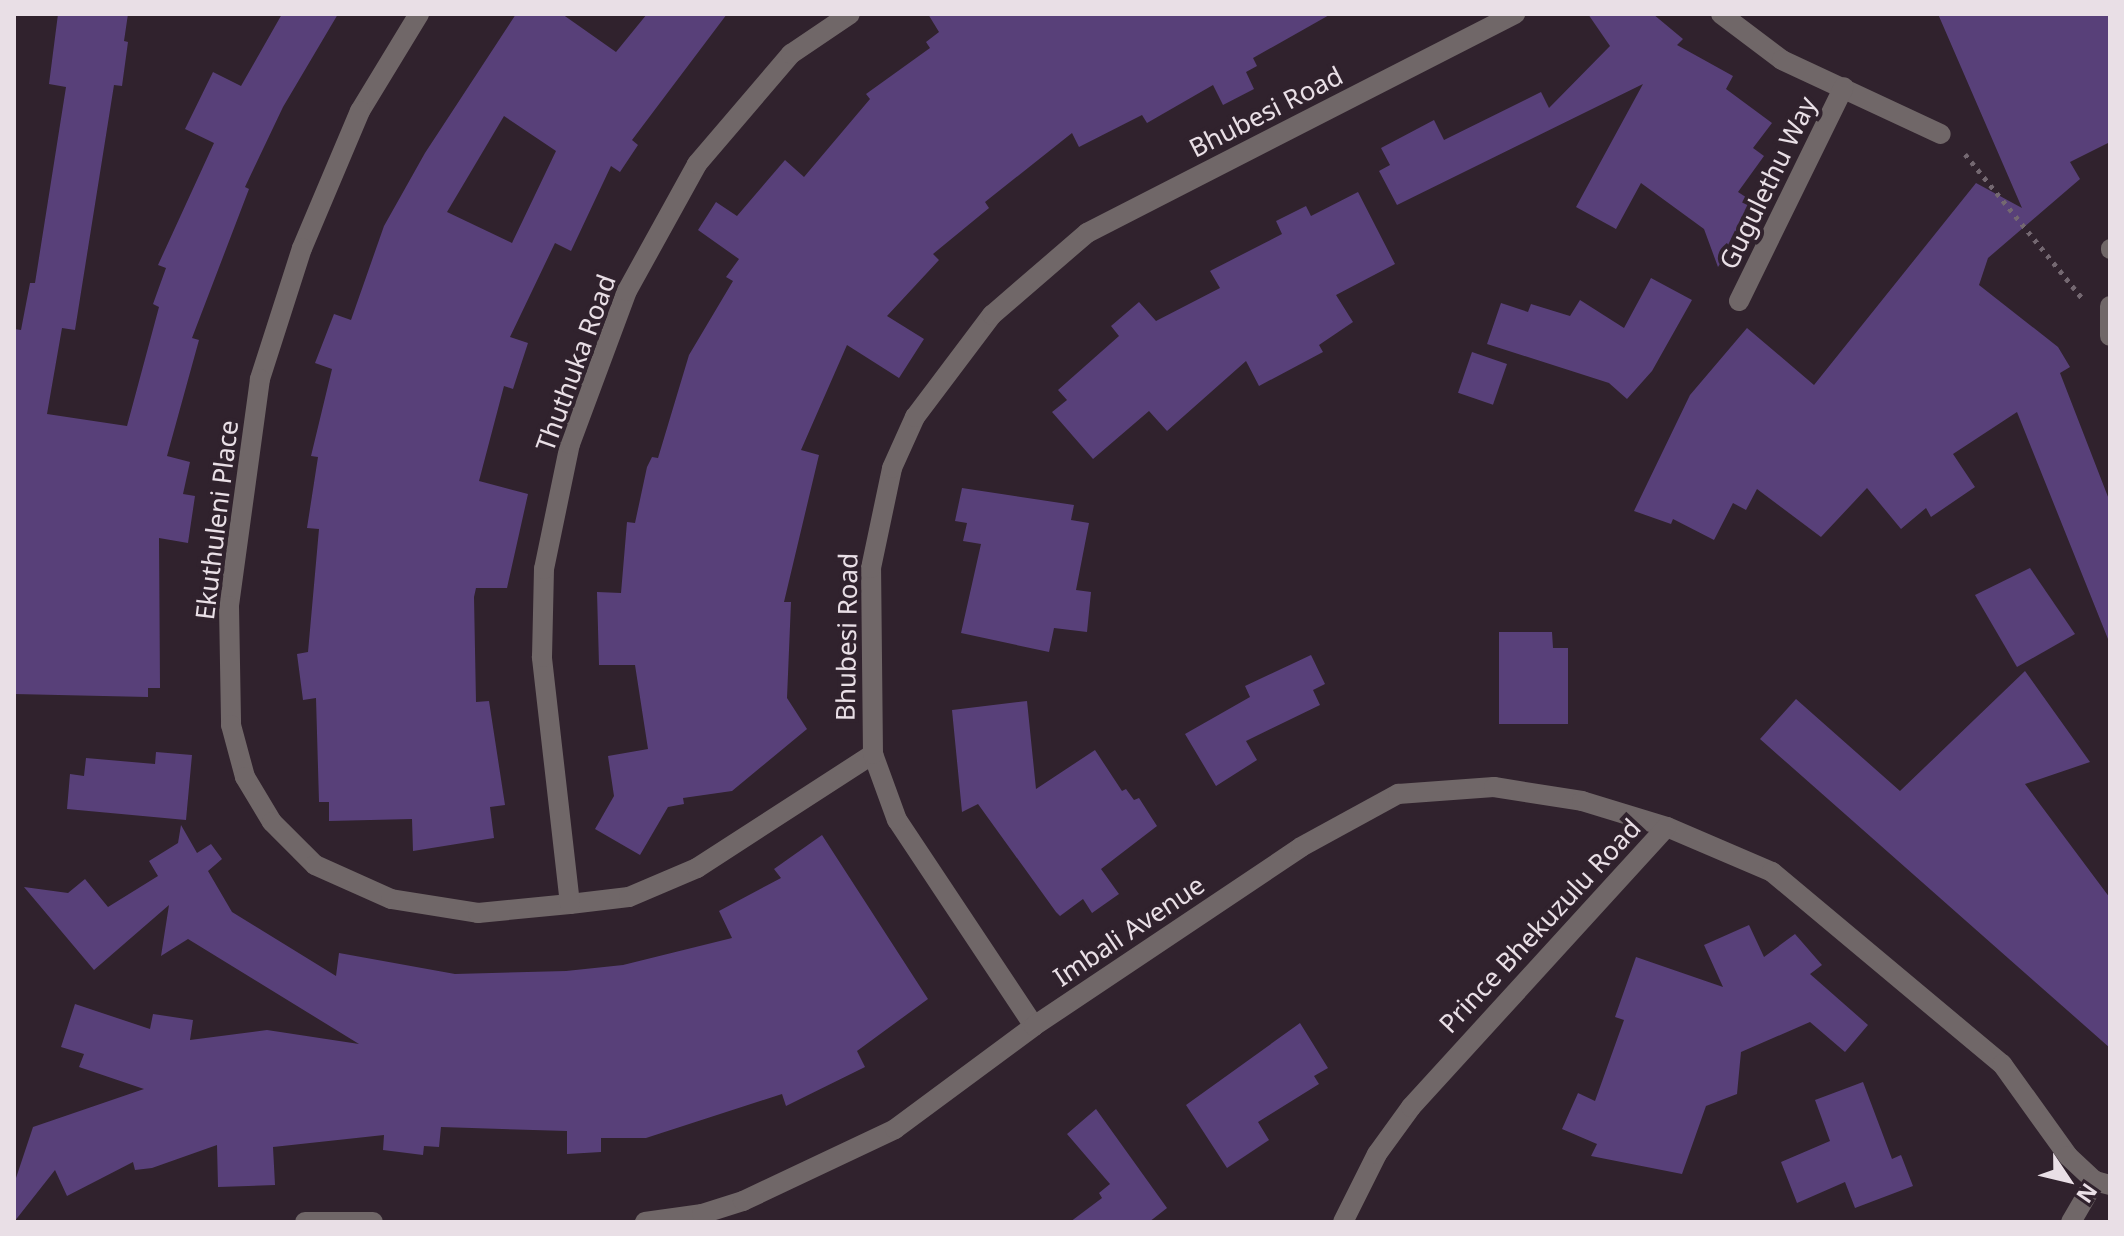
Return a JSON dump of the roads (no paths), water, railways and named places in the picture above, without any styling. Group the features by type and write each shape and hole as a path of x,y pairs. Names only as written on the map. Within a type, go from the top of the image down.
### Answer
{"street":[{"name":"Ekuthuleni Place","path":"419,14 360,111 302,248 260,379 229,606 231,725 245,777 272,822 315,865 391,899 478,913 570,904 629,897 697,868 873,754"},
{"name":"Thuthuka Road","path":"570,904 542,657 544,569 570,444 627,291 697,164 791,54 850,14"},
{"name":"Bhubesi Road","path":"1034,1026 897,820 873,754 868,621 881,509 915,417 992,315 1087,233 1515,14"},
{"name":"Gugulethu Way","path":"1721,14 1782,60 1941,134"},
{"name":"Gugulethu Way","path":"1739,301 1844,87"},
{"path":"2109,309 2110,336"},
{"name":"Imbali Avenue","path":"645,1222 703,1218 806,1175 895,1129 1034,1026 1301,847 1398,794 1494,787 1582,801 1667,827"},
{"name":"Prince Bhekuzulu Road","path":"1343,1222 1377,1154 1411,1107 1667,827 1742,857 1794,887 2002,1064 2068,1156 2102,1183"},
{"path":"2071,1222 2102,1183"},
{"path":"305,1222 373,1222"}]}
